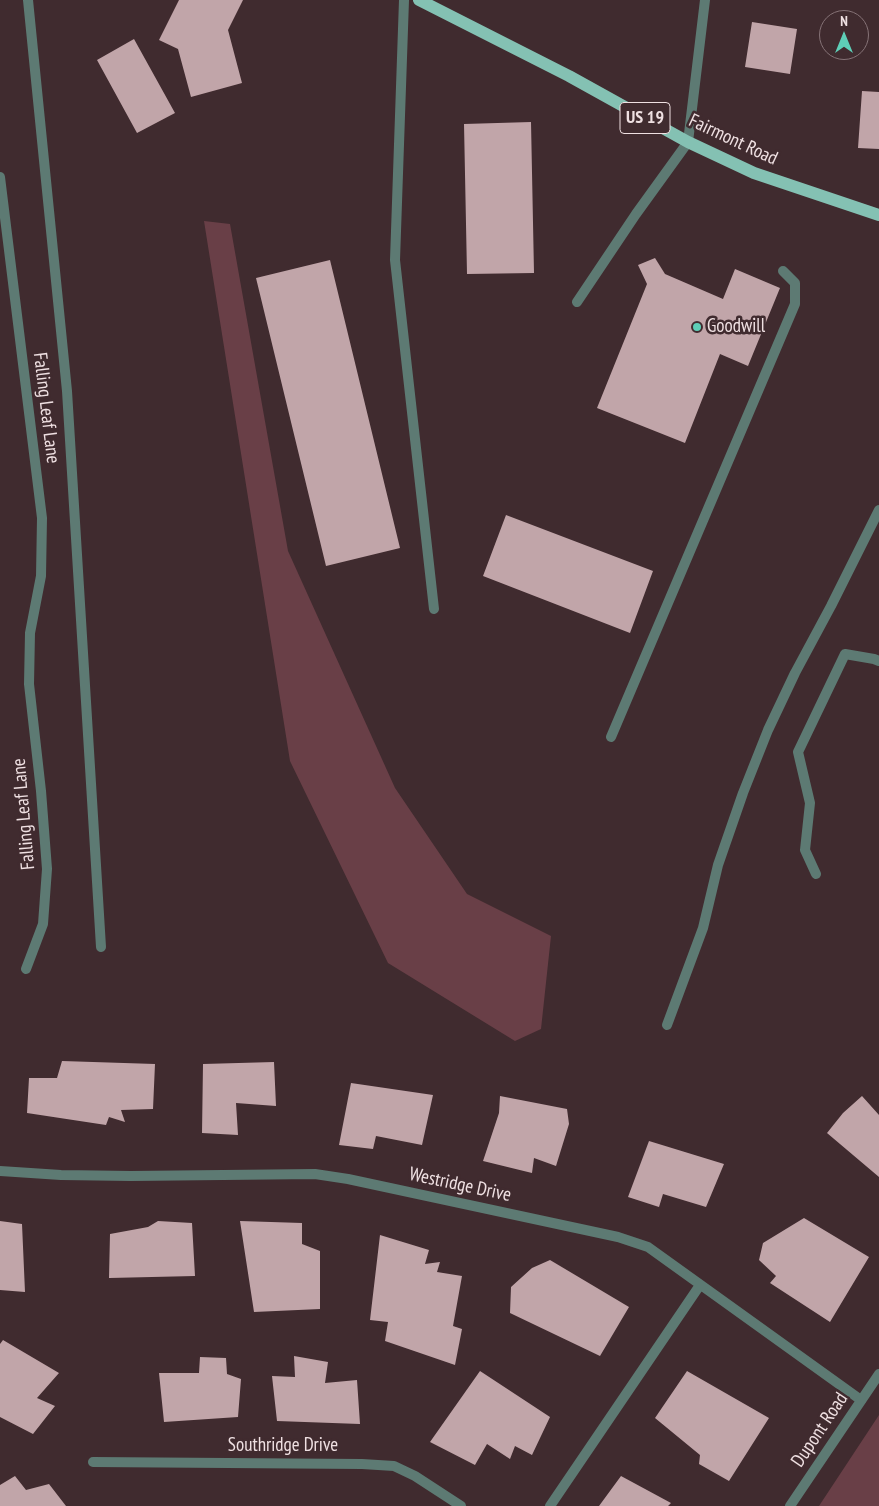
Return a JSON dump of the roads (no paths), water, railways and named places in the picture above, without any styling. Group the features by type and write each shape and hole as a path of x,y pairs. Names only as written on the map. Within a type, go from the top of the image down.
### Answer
{"main road":[{"name":"Fairmont Road","path":"419,0 569,76 688,142 754,173 879,215"}],"street":[{"path":"28,0 67,391 101,947"},
{"path":"404,0 395,260 434,609"},
{"path":"577,302 636,214 688,142 705,0"},
{"name":"Falling Leaf Lane","path":"0,177 42,518 41,576 30,633 29,684 41,791 47,869 43,924 26,968"},
{"path":"610,737 795,304 795,283 783,271"},
{"path":"667,1025 703,928 718,865 743,793 768,730 795,672 831,606 879,510"},
{"path":"816,874 805,850 810,803 798,752 845,654 874,658 879,661"},
{"name":"Westridge Drive","path":"0,1171 61,1175 130,1176 315,1174 348,1179 618,1237 648,1247 861,1400"},
{"path":"550,1506 700,1285"},
{"name":"Dupont Road","path":"790,1506 879,1374"},
{"name":"Southridge Drive","path":"93,1462 362,1464 394,1466 415,1476 461,1506"}],"place":[{"name":"Goodwill","path":"697,327"}]}
